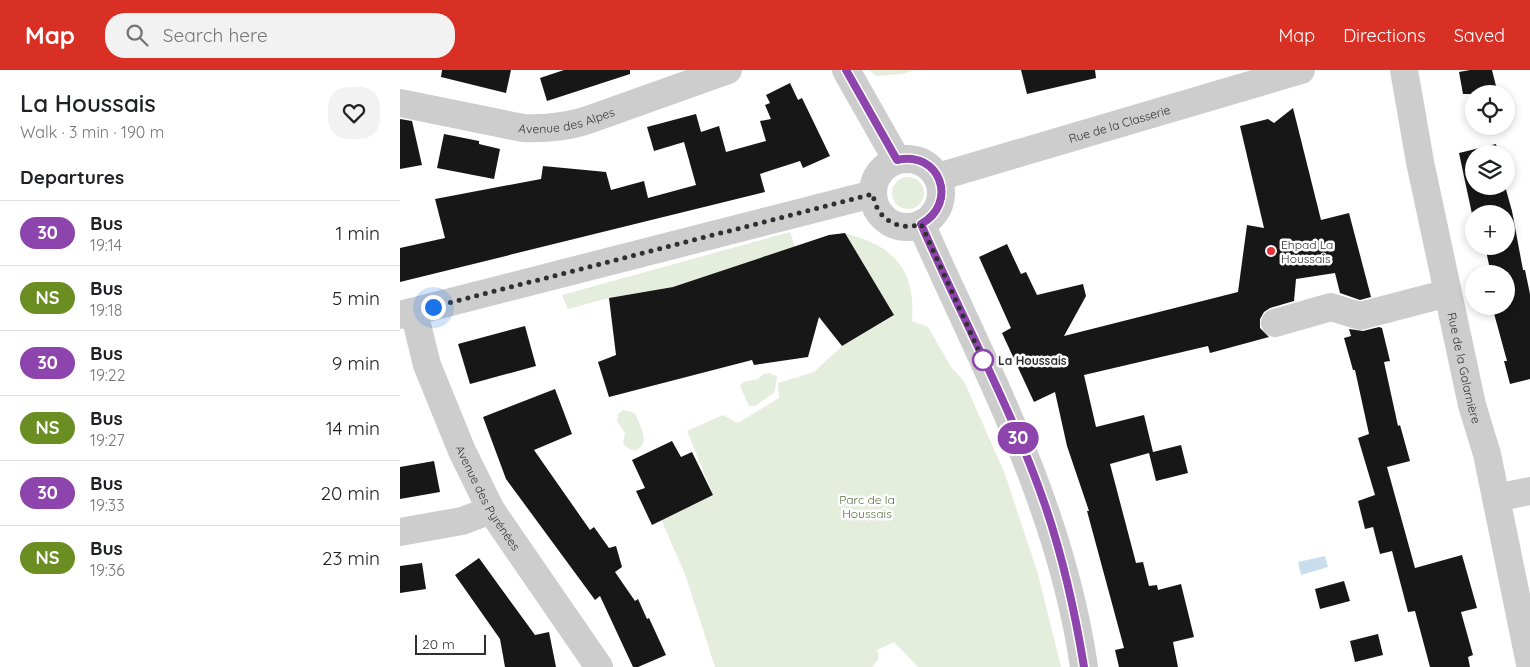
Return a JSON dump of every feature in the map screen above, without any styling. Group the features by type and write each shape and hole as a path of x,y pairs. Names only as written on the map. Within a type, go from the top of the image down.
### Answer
{"street":[{"name":"Avenue des Alpes","path":"400,103 523,128 538,129 585,121 728,70"},
{"path":"846,70 897,160"},
{"name":"Rue de la Classerie","path":"938,177 1301,70"},
{"name":"Rue de la Galarnière","path":"1404,70 1420,162 1472,406 1480,424 1530,664"},
{"path":"911,158 924,162 938,177 942,189 941,202 931,218 921,224 906,227 892,224 877,208 873,194 878,175 886,166 897,160 911,158"},
{"path":"407,313 873,194"},
{"path":"921,224 1026,456 1045,505 1076,616 1084,667"},
{"path":"1275,323 1332,307 1360,316 1448,293"},
{"name":"Avenue des Pyrénées","path":"407,313 462,451 491,510 599,667"},
{"path":"1496,498 1530,491"},
{"path":"400,532 462,521 491,510"}],"green space":[{"path":"869,70 915,70 902,74 877,76"},
{"path":"908,177 914,178 919,182 923,187 923,199 919,204 914,208 908,209 902,208 897,204 893,199 892,193 893,187 897,182 902,178"},
{"path":"790,232 795,247 673,287 609,298 568,309 562,295"},
{"name":"Parc de la Houssais","path":"845,233 877,245 898,262 910,287 912,321 928,327 951,367 964,381 1005,474 1038,574 1061,667 918,667 894,642 877,650 879,658 872,667 715,667 685,574 658,512 713,495 687,431 723,415 738,423 779,398 778,383 814,372 842,346 894,316"},
{"path":"769,373 777,376 775,392 755,406 749,406 740,386 743,382 758,379 763,374"},
{"path":"623,410 635,413 643,433 643,443 636,450 631,450 623,444 625,433 617,421 618,414"}],"water":[{"path":"1325,556 1328,567 1301,575 1298,562"}],"building":[{"path":"442,70 511,70 506,93 441,77"},
{"path":"564,70 630,70 630,74 547,101 540,78"},
{"path":"1021,70 1095,70 1096,78 1027,94"},
{"path":"1492,70 1496,85 1465,85 1465,94 1463,94 1459,72"},
{"path":"790,83 798,100 802,98 830,156 803,168 800,161 760,174 765,192 400,282 400,248 445,238 435,199 541,179 543,166 606,172 611,190 644,181 648,198 696,185 684,142 654,151 647,127 696,114 701,132 719,126 726,152 766,141 760,121 771,119 765,105 770,103 766,95"},
{"name":"Ehpad La Houssais","path":"1293,108 1321,220 1349,213 1371,297 1360,300 1340,293 1335,273 1296,279 1294,301 1270,308 1264,312 1260,319 1260,328 1269,337 1210,353 1208,346 1084,375 1096,427 1144,415 1153,452 1181,445 1188,473 1156,481 1149,453 1110,464 1136,563 1143,562 1149,586 1157,585 1158,590 1181,584 1194,637 1173,642 1178,667 1119,667 1115,650 1124,648 1087,511 1089,511 1067,446 1055,392 1034,402 1002,333 1011,328 979,257 1007,244 1021,274 1026,272 1037,295 1083,284 1086,296 1064,336 1238,292 1247,225 1264,228 1240,126 1268,119 1274,123"},
{"path":"400,119 412,121 422,165 400,169"},
{"path":"444,134 479,141 479,144 500,149 494,179 437,168"},
{"path":"1465,152 1465,181 1459,153"},
{"path":"1468,195 1508,195 1510,205 1470,205"},
{"path":"1515,227 1523,270 1525,270 1530,294 1530,379 1510,384 1504,361 1507,361 1494,315 1515,315 1515,265 1489,265 1487,255 1515,255"},
{"path":"845,233 894,315 842,346 819,317 808,357 754,365 752,360 609,397 598,362 616,355 609,298 673,287 829,235"},
{"path":"525,326 536,366 470,384 458,344"},
{"path":"1382,328 1390,361 1384,362 1398,426 1400,425 1410,461 1387,467 1415,568 1462,555 1477,608 1461,612 1473,655 1468,657 1470,667 1430,667 1415,611 1408,612 1392,551 1380,554 1373,527 1365,529 1358,501 1375,495 1358,438 1369,434 1355,370 1353,370 1344,338 1351,336 1349,329 1363,331"},
{"path":"555,389 572,434 534,450 590,530 594,527 609,548 616,546 622,567 615,572 635,601 638,599 666,655 638,667 633,667 600,596 595,600 506,479 483,417"},
{"path":"672,441 681,457 692,452 713,495 652,525 636,491 645,488 632,460"},
{"path":"434,461 440,492 400,499 400,467"},
{"path":"479,558 535,635 549,632 556,667 505,667 500,639 455,575"},
{"path":"422,563 426,589 400,593 400,566"},
{"path":"1344,581 1350,601 1320,609 1315,589"},
{"path":"1378,634 1383,655 1355,662 1350,641"}],"bus line":[{"name":"30","path":"846,70 897,160 911,158 924,162 938,177 942,189 941,202 936,213 921,224 941,272 1026,456 1045,505 1062,560 1076,616 1084,667"}],"place":[{"name":"Ehpad La Houssais","path":"1271,251"},
{"name":"La Houssais","path":"983,360"}],"route":[{"path":"433,307 873,194 877,208 892,224 906,227 914,227 921,224 941,272 983,360"}]}
